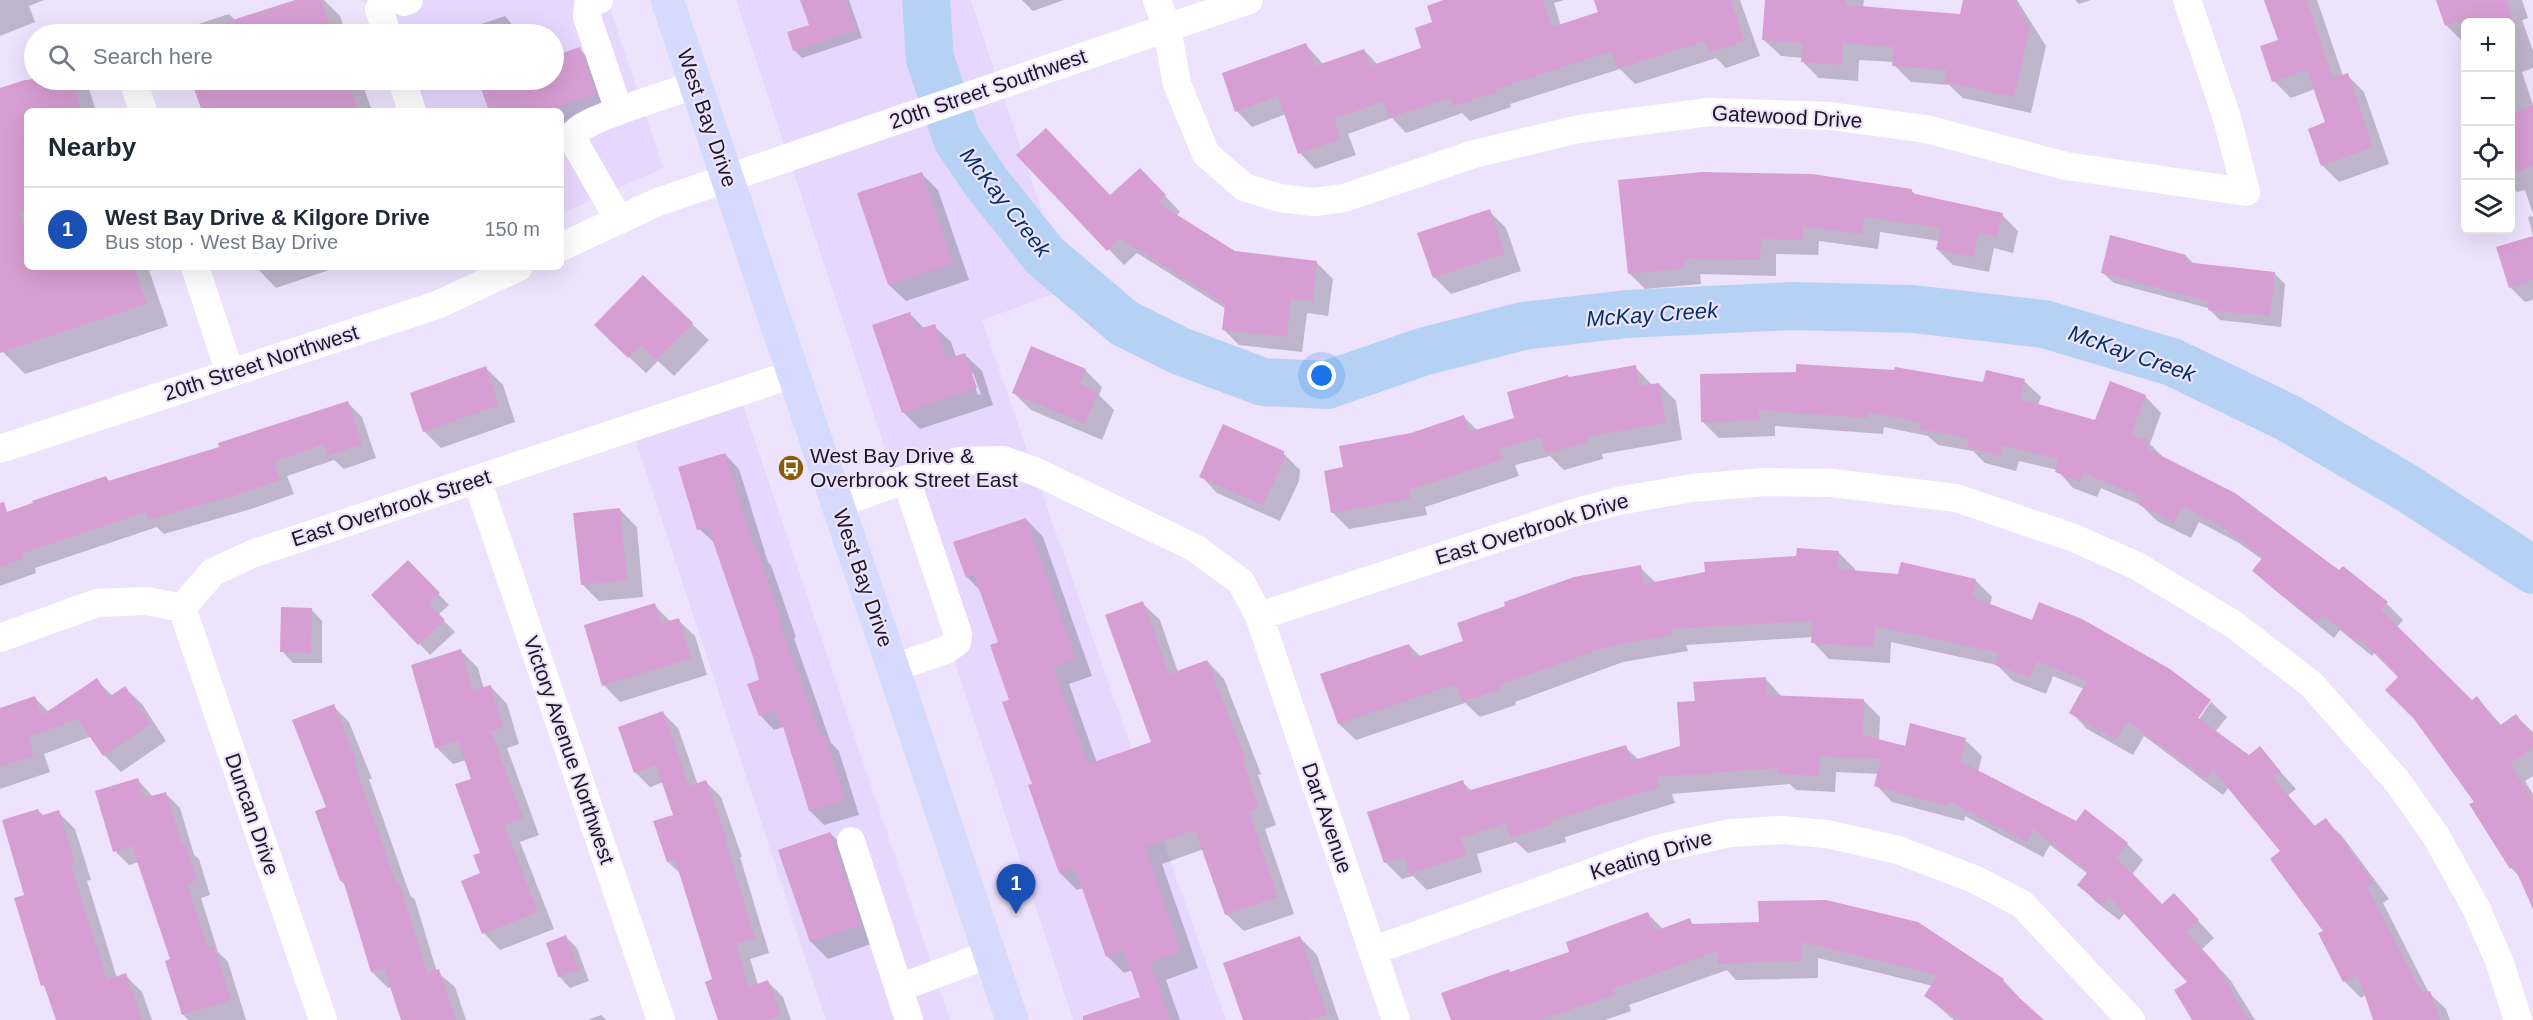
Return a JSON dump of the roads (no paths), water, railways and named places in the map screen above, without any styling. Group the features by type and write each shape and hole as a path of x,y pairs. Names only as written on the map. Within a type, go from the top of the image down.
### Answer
{"main road":[{"name":"West Bay Drive","path":"667,0 1012,1020"}],"street":[{"path":"599,0 588,5 587,17 620,111"},
{"path":"1157,0 1167,28"},
{"name":"20th Street Southwest","path":"727,178 1249,0"},
{"name":"Gatewood Drive","path":"1167,28 1177,84 1206,154 1244,187 1279,198 1314,202 1344,198 1474,154 1579,129 1709,112 1830,116 1926,129 2066,166 2246,192 2227,118 2187,0"},
{"path":"619,220 574,139 575,131 580,126 696,85"},
{"path":"136,90 142,108"},
{"path":"405,90 411,108"},
{"path":"564,246 658,202 727,178"},
{"path":"196,270 230,374"},
{"name":"20th Street Northwest","path":"0,449 437,305 467,278 505,270"},
{"name":"East Overbrook Street","path":"182,608 213,572 252,554 794,374"},
{"path":"837,504 958,461 1003,460 1039,472 1195,549 1241,582 1259,616"},
{"path":"893,668 946,650 957,642 958,634 906,479"},
{"name":"Victory Avenue Northwest","path":"477,480 661,1020"},
{"name":"East Overbrook Drive","path":"1259,616 1576,512 1618,501 1682,489 1765,482 1832,483 1956,498 2074,538 2137,566 2233,624 2311,684 2397,781 2436,836 2476,908 2500,963 2518,1020"},
{"path":"0,638 98,603 147,602 182,608"},
{"name":"Duncan Drive","path":"182,608 323,1020"},
{"name":"Dart Avenue","path":"1259,616 1395,1020"},
{"name":"Keating Drive","path":"1372,951 1657,849 1730,833 1782,830 1827,834 1898,850 1974,879 2022,903 2131,1020"},
{"path":"851,841 909,1020"},
{"path":"899,988 990,954"}],"waterway":[{"name":"McKay Creek","path":"926,0 930,59 957,139 986,182 1045,256 1124,323 1180,351 1263,382 1327,385 1422,352 1523,326 1627,314 1792,306 1913,309 2044,324 2172,362 2288,418 2407,488 2533,570"}],"place":[{"name":"West Bay Drive & Overbrook Street East","path":"791,468"},
{"name":"West Bay Drive & Kilgore Drive","path":"1016,914"}]}
